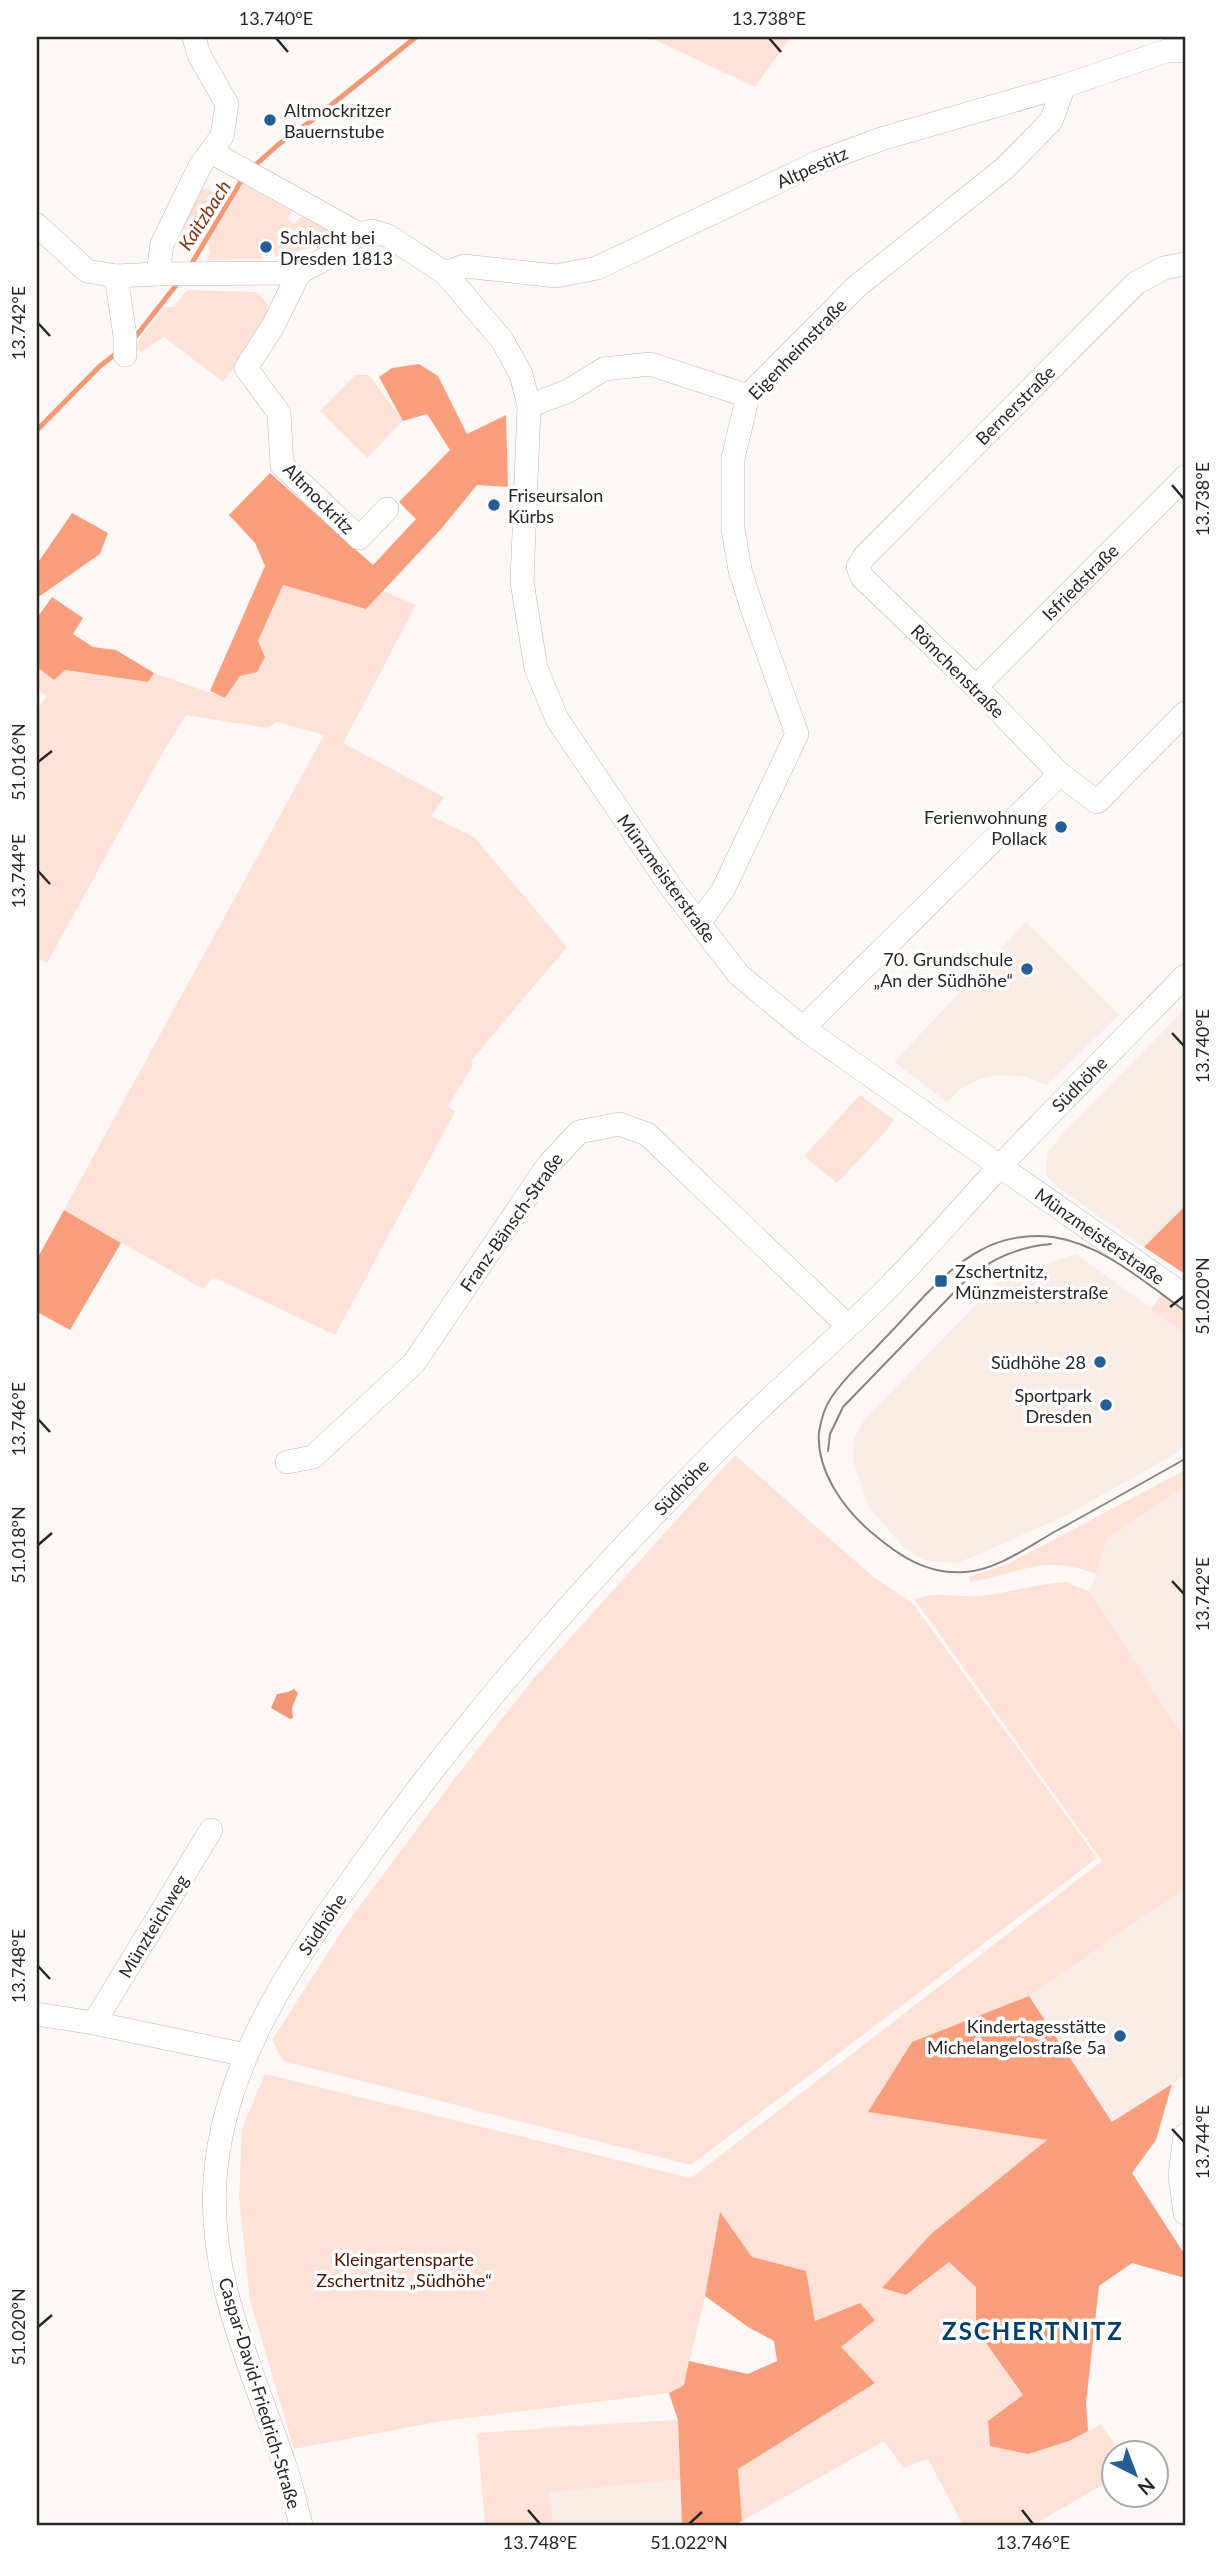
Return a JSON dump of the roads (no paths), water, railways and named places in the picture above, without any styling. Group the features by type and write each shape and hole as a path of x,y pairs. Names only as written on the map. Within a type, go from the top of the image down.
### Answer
{"street":[{"path":"167,274 162,244 200,166 222,136 228,104 199,55 194,37"},
{"name":"Altpestitz","path":"445,273 464,266 556,276 597,268 818,162 881,139 1064,86 1167,51 1185,51"},
{"name":"Eigenheimstraße","path":"699,923 723,890 797,734 750,603 740,570 733,528 733,458 748,396 856,287 1005,168 1051,121 1064,86"},
{"path":"211,152 359,234"},
{"path":"37,225 87,271 116,276 299,273 332,255 359,234 372,231 388,236 445,273"},
{"name":"Bernerstraße","path":"858,567 864,557 1136,283 1164,268 1185,264"},
{"name":"Altmockritz","path":"299,273 273,326 246,368 279,413 282,465 359,538 387,509"},
{"name":"Münzmeisterstraße","path":"445,273 502,340 521,374 529,406 522,582 536,668 557,719 633,834 739,975 803,1028 1185,1296"},
{"path":"116,276 125,347"},
{"path":"529,406 568,391 604,369 650,364 748,396"},
{"name":"Isfriedstraße","path":"976,687 1185,477"},
{"name":"Römchenstraße","path":"858,567 862,577 976,687 1059,774 1097,802 1185,713"},
{"path":"803,1028 1059,774"},
{"name":"Südhöhe","path":"246,2054 269,2008 327,1914 442,1755 567,1606 740,1427 881,1295 1000,1167 1185,976"},
{"name":"Franz-Bänsch-Straße","path":"287,1462 313,1457 414,1363 548,1165 579,1132 620,1124 647,1134 848,1326"},
{"name":"Münzteichweg","path":"94,2023 211,1830"},
{"path":"37,2014 246,2054"},
{"name":"Caspar-David-Friedrich-Straße","path":"246,2054 223,2126 215,2177 214,2219 227,2298 288,2472 301,2525"},
{"path":"1185,2135 1180,2176 1185,2213"}],"waterway":[{"name":"Kaitzbach","path":"252,168 416,37"},
{"name":"Kaitzbach","path":"189,268 243,178"},
{"name":"Kaitzbach","path":"133,340 181,279"},
{"name":"Kaitzbach","path":"37,430 100,366 117,353"}],"tram line":[{"path":"1185,1311 1123,1266 1072,1241 1035,1236 998,1242 954,1268 849,1375 829,1402 819,1432 819,1447 827,1475 842,1501 861,1523 914,1562 951,1572 977,1570 1001,1562 1185,1459"},
{"path":"828,1451 830,1434 843,1407 964,1282 983,1267 1004,1256 1051,1244"}],"place":[{"name":"Altmockritzer Bauernstube","path":"270,120"},
{"name":"Schlacht bei Dresden 1813","path":"266,247"},
{"name":"Friseursalon Kürbs","path":"494,505"},
{"name":"Ferienwohnung Pollack","path":"1061,827"},
{"name":"70. Grundschule „An der Südhöhe“","path":"1027,969"},
{"name":"Zschertnitz, Münzmeisterstraße","path":"941,1281"},
{"name":"Südhöhe 28","path":"1100,1362"},
{"name":"Sportpark Dresden","path":"1106,1405"},
{"name":"Kindertagesstätte Michelangelostraße 5a","path":"1120,2036"}],"district":[{"name":"ZSCHERTNITZ","path":"1033,2330"}],"park label":[{"name":"Kleingartensparte Zschertnitz „Südhöhe“","path":"404,2269"}]}
